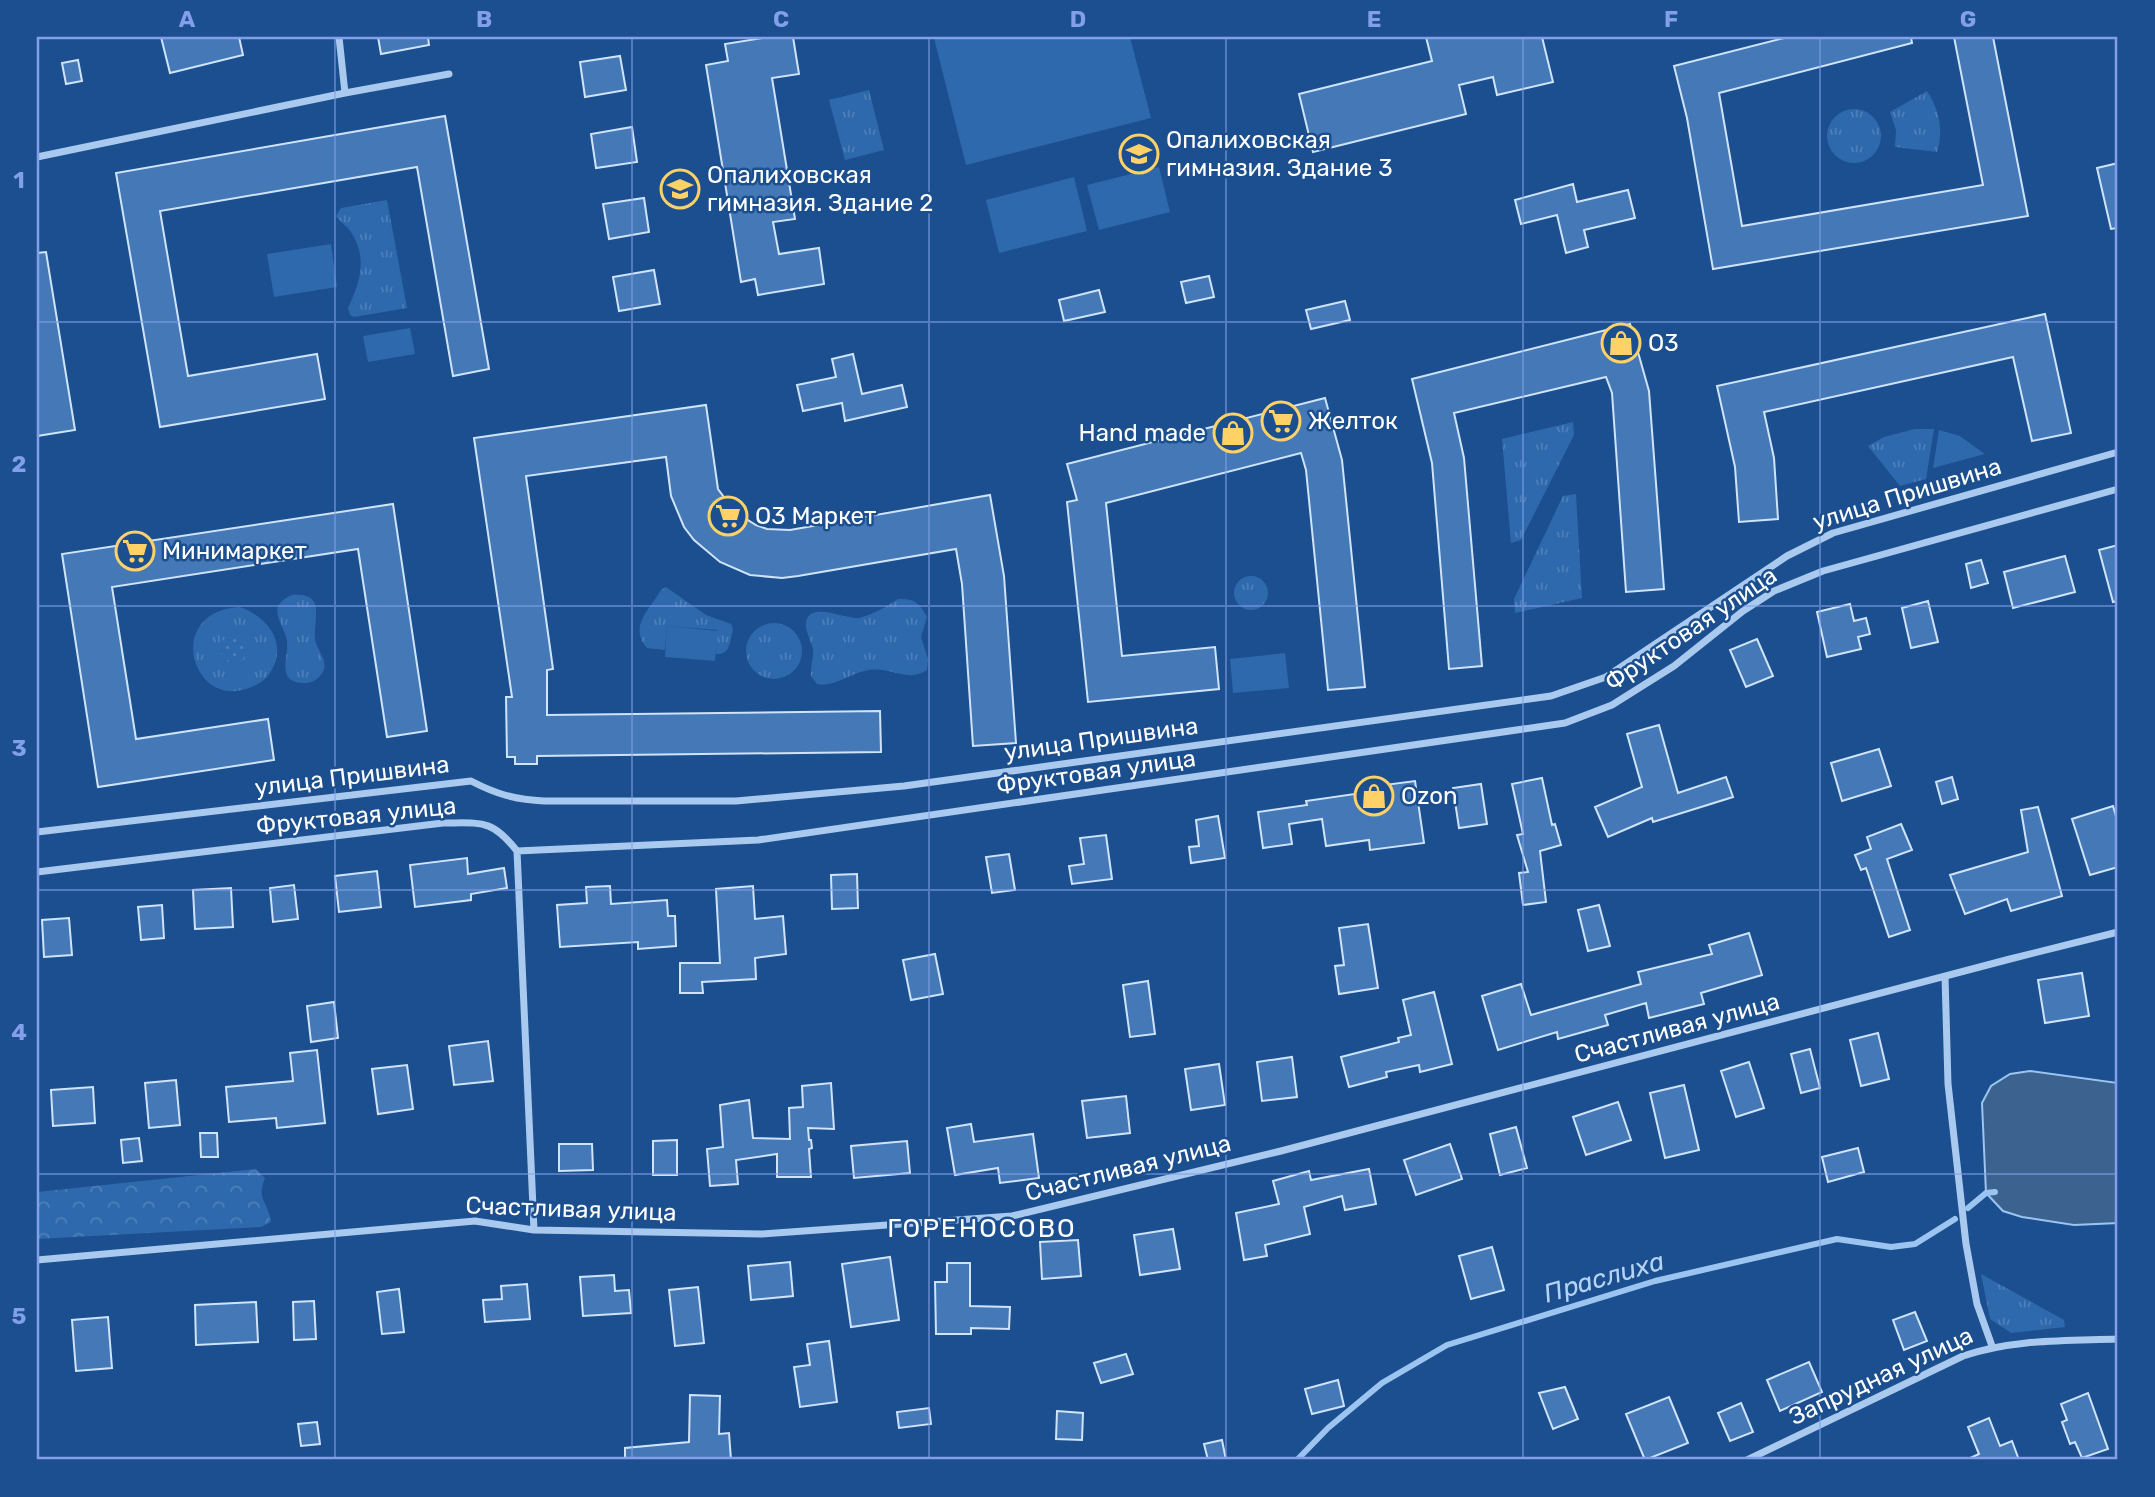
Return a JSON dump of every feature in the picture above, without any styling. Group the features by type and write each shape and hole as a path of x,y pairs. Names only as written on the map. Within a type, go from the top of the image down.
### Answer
{"street":[{"path":"339,37 345,93"},
{"path":"37,157 449,74"},
{"name":"улица Пришвина","path":"37,832 471,781 492,792 517,800 544,801 736,801 891,788 1550,696 1606,677 1787,556 1833,533 2118,452"},
{"name":"Фруктовая улица","path":"37,872 443,823 484,824 502,831 517,851 758,840 1566,723 1612,705 1674,666 1743,611 1774,591 1823,571 2118,489"},
{"path":"517,851 534,1230"},
{"name":"Счастливая улица","path":"37,1260 475,1221 534,1230 762,1234 1012,1216 1281,1152 2118,932"},
{"path":"1945,976 1948,1084 1966,1244 1977,1304 1992,1346"},
{"name":"Запрудная улица","path":"1747,1460 1963,1356 1992,1346 2118,1339"}],"green space":[{"path":"1130,37 1151,118 966,165 934,38"},
{"path":"869,90 884,150 845,160 829,100"},
{"path":"1927,91 1939,120 1937,152 1895,147 1896,130 1890,112"},
{"path":"1854,109 1873,117 1881,136 1873,155 1854,163 1835,155 1827,136 1835,117"},
{"path":"1159,167 1170,212 1099,230 1087,185"},
{"path":"1074,177 1087,231 999,253 986,200"},
{"path":"387,200 407,308 354,317 350,315 348,308 359,280 361,261 351,232 336,216 341,208"},
{"path":"331,244 337,287 274,297 267,254"},
{"path":"410,328 415,354 368,362 363,336"},
{"path":"1573,422 1574,435 1521,540 1511,543 1502,439"},
{"path":"1915,429 1934,429 1926,479 1900,486 1868,446 1884,437"},
{"path":"1939,430 1960,436 1985,454 1933,468"},
{"path":"1576,494 1582,598 1515,613 1514,599 1563,496"},
{"path":"1251,576 1263,581 1268,593 1263,605 1251,610 1239,605 1234,593 1239,581"},
{"path":"666,587 706,615 731,624 733,629 725,652 716,654 717,630 667,626 665,650 647,648 642,640 640,625 661,590"},
{"path":"292,595 310,598 316,608 315,638 324,667 319,677 308,683 295,682 286,674 287,641 277,610 284,600"},
{"path":"898,599 916,602 927,617 921,637 928,659 927,670 920,674 906,675 869,670 830,684 817,684 811,676 813,649 806,626 809,616 821,612 859,618"},
{"path":"240,607 261,619 274,636 277,656 266,678 258,684 242,690 224,690 209,683 199,671 194,655 194,638 202,623 217,612","holes":["231,635 241,637 247,645 247,655 239,662 227,661 220,651 222,641"]},
{"path":"774,623 785,625 794,631 800,640 800,662 794,671 785,677 774,679 763,677 754,671 748,662 746,651 748,640 754,631 763,625"},
{"path":"667,626 718,631 715,661 665,657"},
{"path":"234,635 244,639 248,649 244,659 234,663 224,659 220,649 224,639"},
{"path":"1285,653 1289,688 1233,693 1230,659"},
{"path":"256,1169 265,1178 262,1196 271,1222 261,1227 37,1239 37,1192"},
{"path":"1981,1274 2064,1320 2065,1327 2011,1333 1990,1319"}],"shaded area":[{"path":"2030,1071 2118,1083 2118,1223 2074,1225 2022,1217 2003,1211 1986,1193 1982,1103 1991,1086 2010,1074"}],"building":[{"path":"161,37 239,37 243,55 170,73"},
{"path":"378,37 428,37 429,45 381,54"},
{"path":"768,37 793,37 799,74 772,78 795,219 773,222 779,254 819,248 824,284 758,295 755,279 741,282 706,65 728,61 725,44"},
{"path":"1426,37 1542,37 1553,82 1497,95 1493,77 1459,85 1466,114 1313,152 1299,94 1432,61"},
{"path":"1788,37 1911,37 1912,43 1719,93 1742,226 1983,185 1954,37 1993,37 2028,216 1713,269 1687,118 1674,66"},
{"path":"620,56 626,90 585,97 580,62"},
{"path":"78,60 82,81 66,84 62,63"},
{"path":"445,116 489,369 453,376 417,167 160,211 188,376 317,354 325,399 160,427 116,173"},
{"path":"632,127 637,162 596,168 591,134"},
{"path":"2118,163 2118,228 2111,229 2097,168"},
{"path":"1573,184 1577,202 1628,190 1635,218 1584,230 1588,247 1566,253 1557,215 1521,224 1515,200"},
{"path":"644,198 649,232 609,239 603,204"},
{"path":"46,252 75,430 37,436 37,253"},
{"path":"654,270 660,304 619,311 613,277"},
{"path":"1209,276 1214,297 1186,303 1181,282"},
{"path":"1099,290 1105,312 1064,321 1059,300"},
{"path":"1345,301 1350,320 1311,329 1306,310"},
{"path":"2045,314 2071,433 2032,441 2013,357 1764,412 1774,458 1778,519 1739,522 1735,467 1717,386"},
{"path":"1630,324 1649,391 1664,589 1626,592 1612,393 1606,377 1454,413 1464,458 1482,666 1449,669 1432,463 1412,379"},
{"path":"853,354 862,394 902,385 907,407 845,421 842,403 803,411 797,385 836,377 832,359"},
{"path":"1325,398 1342,460 1365,687 1328,690 1306,470 1301,453 1106,503 1122,656 1215,647 1219,689 1088,702 1067,502 1077,500 1067,464"},
{"path":"706,405 718,489 735,512 767,529 790,530 990,495 1004,576 1016,743 973,746 962,584 956,549 798,576 782,578 750,575 720,562 694,540 684,527 671,496 666,457 526,476 553,669 547,670 547,715 880,711 881,752 537,756 537,764 515,764 515,757 507,757 506,697 512,697 474,438"},
{"path":"393,504 427,731 387,737 358,549 112,587 136,739 268,719 274,760 98,787 62,554"},
{"path":"2118,545 2118,601 2113,602 2099,550"},
{"path":"2065,556 2075,592 2013,608 2004,572"},
{"path":"1981,560 1988,583 1971,588 1966,564"},
{"path":"1928,601 1938,642 1911,648 1902,608"},
{"path":"1850,604 1854,621 1866,618 1870,634 1858,637 1861,649 1827,657 1817,612"},
{"path":"1757,639 1773,676 1746,687 1730,650"},
{"path":"1659,725 1678,793 1726,777 1733,797 1653,822 1652,818 1608,837 1595,807 1642,787 1627,734"},
{"path":"1879,749 1891,786 1842,801 1831,763"},
{"path":"1952,777 1958,799 1942,804 1936,782"},
{"path":"1542,778 1552,825 1555,824 1561,845 1540,851 1546,902 1523,905 1519,873 1528,872 1517,835 1523,834 1512,784"},
{"path":"1415,781 1424,843 1370,850 1369,840 1326,846 1322,819 1289,824 1292,844 1263,848 1258,812 1307,805 1306,801 1362,793 1361,788"},
{"path":"1481,784 1487,824 1459,828 1453,788"},
{"path":"2113,806 2118,823 2118,867 2090,875 2072,819"},
{"path":"2038,807 2062,896 2011,911 2007,899 1965,914 1950,875 2028,852 2021,810"},
{"path":"1218,816 1225,858 1191,863 1189,847 1199,846 1196,820"},
{"path":"1901,824 1912,850 1887,859 1910,930 1889,937 1866,868 1861,870 1855,855 1871,849 1867,837"},
{"path":"1106,835 1112,879 1072,884 1069,866 1084,864 1080,838"},
{"path":"1009,854 1015,890 992,893 986,857"},
{"path":"467,858 468,874 504,868 507,888 471,894 471,900 415,907 410,865"},
{"path":"377,871 381,907 339,912 335,876"},
{"path":"857,874 858,908 832,909 831,875"},
{"path":"294,885 298,919 273,922 270,888"},
{"path":"610,886 611,904 667,900 668,916 675,916 676,946 638,949 638,942 560,947 557,905 587,903 586,887"},
{"path":"753,886 755,919 783,916 786,954 755,958 756,979 702,982 703,993 680,993 680,963 720,963 716,889"},
{"path":"231,888 233,927 195,929 193,890"},
{"path":"162,905 164,938 141,940 138,907"},
{"path":"1599,905 1610,946 1588,951 1578,910"},
{"path":"69,918 72,955 44,957 42,920"},
{"path":"1368,924 1378,988 1339,994 1335,966 1344,965 1339,928"},
{"path":"1749,933 1762,975 1701,993 1704,1004 1649,1018 1646,1003 1605,1015 1608,1025 1558,1039 1557,1032 1498,1050 1482,996 1521,984 1531,1015 1641,984 1638,972 1712,954 1709,945"},
{"path":"935,954 943,994 911,1000 903,960"},
{"path":"2082,973 2089,1016 2045,1023 2038,980"},
{"path":"1148,981 1155,1034 1130,1037 1123,985"},
{"path":"1434,992 1452,1064 1420,1072 1419,1065 1386,1072 1387,1077 1349,1087 1341,1057 1399,1042 1398,1038 1411,1035 1403,1000"},
{"path":"334,1002 338,1038 311,1042 307,1006"},
{"path":"1878,1033 1889,1079 1861,1086 1850,1040"},
{"path":"488,1041 493,1081 454,1085 449,1046"},
{"path":"1810,1049 1820,1088 1801,1093 1791,1054"},
{"path":"317,1050 325,1123 277,1128 276,1118 229,1122 226,1087 293,1081 290,1053"},
{"path":"1292,1057 1297,1097 1262,1101 1257,1062"},
{"path":"1749,1062 1764,1108 1736,1117 1721,1071"},
{"path":"1219,1064 1225,1105 1191,1110 1185,1069"},
{"path":"407,1065 413,1109 378,1114 372,1069"},
{"path":"176,1080 180,1125 149,1128 145,1083"},
{"path":"831,1083 834,1129 808,1128 812,1148 809,1149 811,1177 777,1177 777,1154 736,1160 738,1184 710,1186 707,1149 723,1147 720,1105 749,1100 753,1138 790,1139 789,1108 803,1107 802,1086"},
{"path":"1684,1085 1699,1150 1665,1158 1650,1093"},
{"path":"93,1087 95,1123 53,1126 51,1090"},
{"path":"1126,1096 1130,1133 1087,1138 1082,1101"},
{"path":"1618,1102 1631,1140 1586,1155 1573,1117"},
{"path":"971,1124 974,1142 1033,1134 1039,1178 1000,1183 998,1168 955,1175 947,1128"},
{"path":"1516,1127 1527,1168 1500,1175 1490,1134"},
{"path":"200,1133 217,1133 218,1157 201,1157"},
{"path":"139,1138 142,1161 123,1163 121,1140"},
{"path":"677,1140 677,1175 653,1175 653,1141"},
{"path":"907,1141 910,1173 854,1178 851,1146"},
{"path":"559,1144 592,1144 593,1170 559,1171"},
{"path":"1450,1144 1462,1179 1416,1195 1404,1160"},
{"path":"1858,1148 1864,1172 1828,1182 1822,1157"},
{"path":"1369,1169 1376,1204 1345,1210 1342,1196 1304,1207 1310,1234 1265,1245 1267,1256 1244,1260 1236,1213 1279,1204 1273,1181 1309,1171 1311,1180"},
{"path":"1173,1229 1180,1269 1140,1275 1134,1235"},
{"path":"1078,1240 1081,1276 1042,1279 1040,1242"},
{"path":"1492,1247 1504,1290 1471,1299 1459,1256"},
{"path":"890,1257 899,1320 851,1327 842,1264"},
{"path":"790,1262 793,1296 751,1300 748,1266"},
{"path":"947,1263 970,1263 970,1306 1010,1307 1009,1329 971,1328 971,1334 936,1334 935,1282 947,1282"},
{"path":"614,1275 615,1291 629,1290 631,1313 583,1316 580,1277"},
{"path":"527,1284 530,1319 485,1322 483,1300 502,1299 501,1286"},
{"path":"698,1287 704,1343 675,1346 669,1290"},
{"path":"399,1289 404,1332 382,1334 377,1292"},
{"path":"314,1301 316,1339 294,1340 293,1302"},
{"path":"256,1302 258,1342 196,1345 195,1305"},
{"path":"1915,1312 1927,1341 1904,1350 1893,1320"},
{"path":"108,1317 112,1368 76,1371 72,1320"},
{"path":"829,1341 837,1402 800,1407 794,1367 810,1365 807,1344"},
{"path":"1126,1354 1133,1374 1101,1383 1094,1363"},
{"path":"1809,1362 1822,1392 1780,1411 1767,1380"},
{"path":"1338,1380 1344,1406 1312,1414 1305,1389"},
{"path":"1565,1387 1578,1419 1553,1429 1539,1393"},
{"path":"2088,1393 2108,1449 2082,1458 2075,1442 2070,1444 2062,1422 2067,1420 2061,1404"},
{"path":"690,1395 720,1396 719,1434 729,1433 731,1460 625,1460 625,1448 689,1442"},
{"path":"1669,1397 1688,1443 1645,1460 1626,1414"},
{"path":"1741,1403 1753,1432 1730,1441 1718,1413"},
{"path":"929,1408 931,1424 899,1428 897,1412"},
{"path":"1057,1411 1083,1413 1082,1440 1056,1439"},
{"path":"1989,1418 2000,1446 2012,1441 2019,1460 1966,1460 1979,1454 1968,1427"},
{"path":"317,1422 320,1444 301,1446 298,1424"},
{"path":"1222,1440 1226,1460 1208,1460 1204,1444"}],"waterway":[{"name":"Праслиха","path":"1968,1208 1986,1193 1995,1192"},
{"name":"Праслиха","path":"1297,1460 1328,1428 1382,1383 1447,1345 1655,1281 1837,1239 1891,1247 1915,1244 1955,1219"}],"place":[{"name":"Опалиховская гимназия. Здание 3","path":"1139,154"},
{"name":"Опалиховская гимназия. Здание 2","path":"680,189"},
{"name":"О3","path":"1621,343"},
{"name":"Желток","path":"1281,421"},
{"name":"Hand made","path":"1233,433"},
{"name":"О3 Маркет","path":"728,516"},
{"name":"Минимаркет","path":"135,551"},
{"name":"Ozon","path":"1374,796"}],"district":[{"name":"ГОРЕНОСОВО","path":"982,1228"}]}
